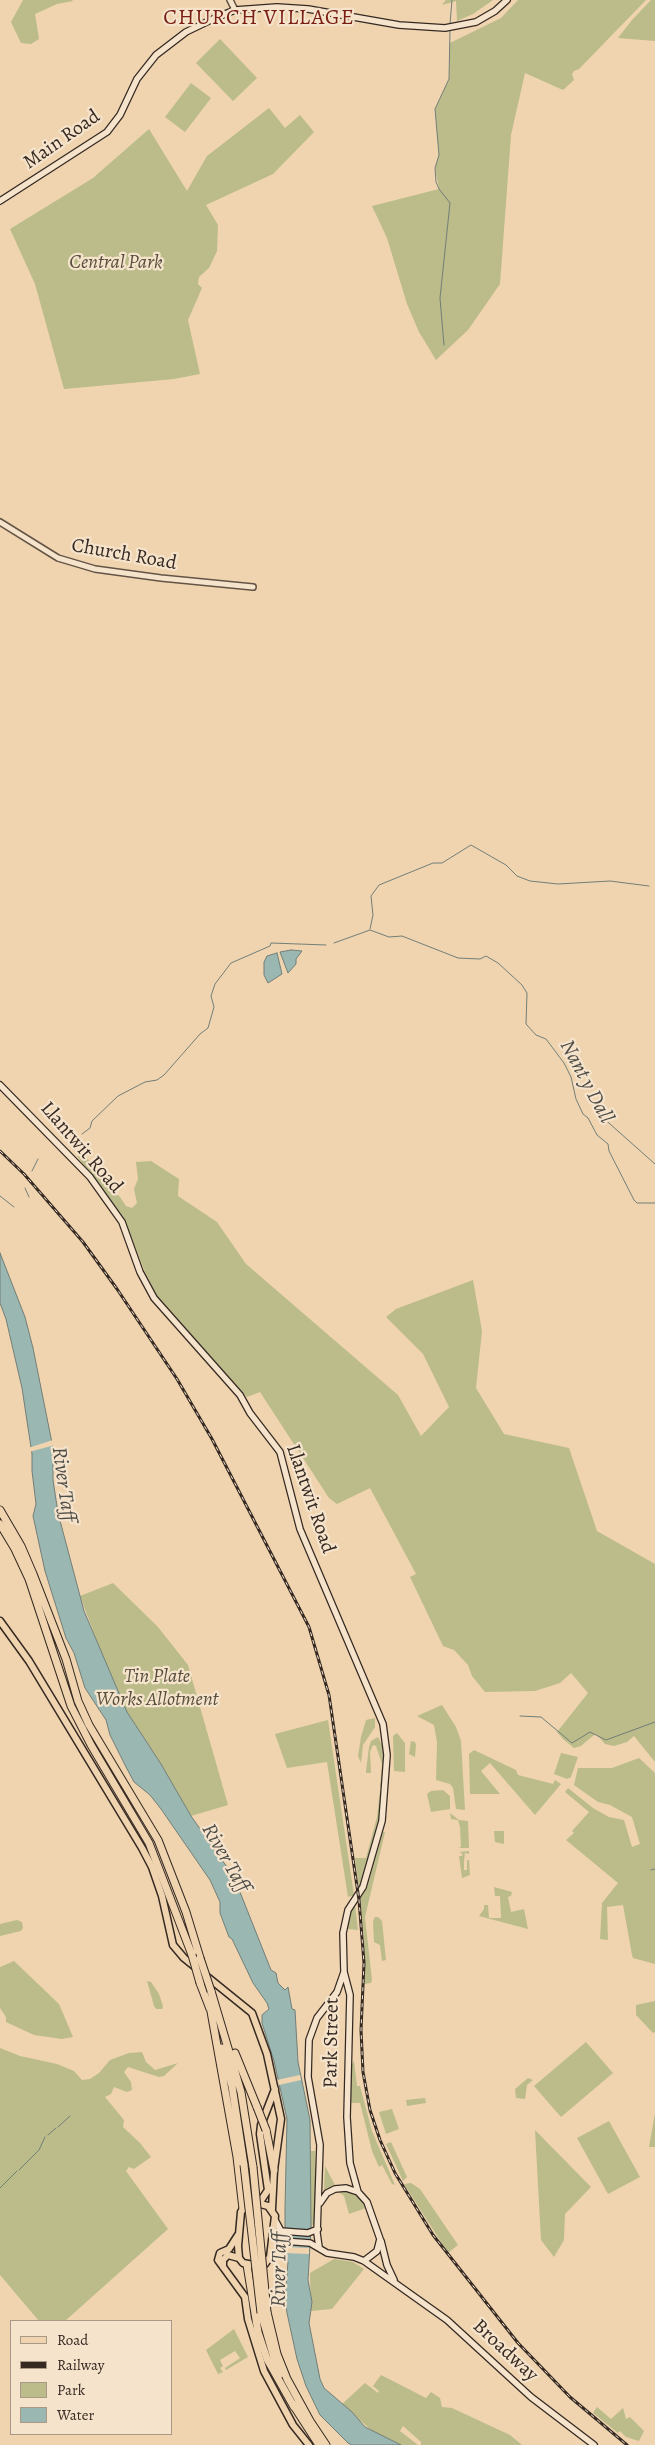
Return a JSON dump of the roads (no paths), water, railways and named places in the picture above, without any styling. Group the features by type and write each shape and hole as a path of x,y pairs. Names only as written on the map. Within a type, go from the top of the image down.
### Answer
{"highway":[{"path":"0,1510 21,1546 34,1574 66,1659 78,1701 89,1725 158,1840 186,1912 211,1991 237,2157 243,2208"},
{"path":"0,1524 15,1548 29,1579 71,1706 91,1745 149,1843 192,1955 200,1982 212,2005 266,2130 274,2170"},
{"path":"212,2005 232,2086 264,2313 276,2369 294,2407"},
{"path":"212,2005 241,2092 253,2167 264,2313 287,2379 310,2421 326,2445"},
{"path":"247,2265 258,2332 267,2360 319,2445"}],"main road":[{"name":"Main Road","path":"0,201 107,132 120,115 137,79 165,47 205,22 236,10 277,7 308,9 399,25 445,28 476,22 507,0"},
{"name":"Llantwit Road","path":"0,1085 90,1177 122,1222 140,1272 154,1298 240,1394 250,1412 280,1452 300,1529 374,1699 386,1737 386,1779 382,1821 363,1887 348,1910"},
{"path":"0,1621 29,1661 126,1820 152,1867 173,1945 184,1958 252,2012 267,2054 281,2119 274,2170 272,2209 275,2220 278,2228 286,2232 311,2232 318,2228"},
{"name":"Park Street","path":"348,1910 344,1933 344,1972 350,1995 347,2117 350,2163 358,2192"},
{"path":"320,2247 318,2228 320,2146 307,2074 311,2031 317,2018 337,1992 344,1972"},
{"path":"337,1992 343,1990 350,1995"},
{"path":"260,2202 268,2190 260,2134 261,2125 275,2089"},
{"path":"319,2205 328,2193 335,2189 346,2188 358,2192 367,2202 394,2281"},
{"path":"239,2258 238,2235 243,2208 253,2202 260,2202 272,2209"},
{"path":"224,2269 222,2264 225,2257 232,2255 247,2265 264,2264 270,2257 272,2250 275,2220"},
{"path":"238,2235 229,2249 218,2257 219,2263 245,2297 248,2319 264,2371 293,2425 309,2445"},
{"path":"272,2250 277,2244 286,2241 310,2243 320,2247 327,2253 354,2256 364,2261 377,2251 380,2239"},
{"name":"Broadway","path":"364,2261 447,2320 531,2397 594,2445"}],"street":[{"path":"230,0 236,10"},
{"name":"Church Road","path":"0,522 58,558 95,569 253,587"}],"water":[{"path":"302,951 296,959 296,964 288,973 280,952"},
{"path":"277,953 282,974 268,983 264,975 264,962 267,956"},
{"path":"0,1253 25,1317 33,1348 53,1448 53,1480 58,1513 84,1611 127,1712 161,1764 191,1816 234,1877 271,1970 276,1973 278,1983 285,1990 288,1987 292,2009 295,2010 298,2062 310,2120 311,2228 308,2280 312,2302 309,2323 320,2379 324,2388 352,2412 365,2427 401,2445 352,2445 348,2443 320,2415 306,2386 297,2359 285,2298 288,2262 285,2253 287,2119 274,2061 262,2023 262,2015 269,2009 253,1983 232,1939 229,1937 220,1913 220,1902 210,1880 161,1809 150,1795 134,1782 110,1735 106,1720 85,1688 74,1653 66,1638 45,1571 33,1516 36,1504 32,1454 22,1388 6,1319 0,1303"}],"waterway":[{"path":"450,24 452,0"},
{"path":"444,345 440,298 450,203 436,182 435,168 439,155 435,109 449,79 450,30"},
{"path":"370,929 373,915 371,896 379,885 433,863 442,863 471,845 506,865 517,876 530,881 558,884 610,881 649,886"},
{"name":"Nant y Dall","path":"334,943 370,930 389,937 402,936 458,958 480,959 486,956 498,963 522,985 527,993 526,1024 536,1035 546,1039 564,1063 571,1077 576,1099 583,1114 588,1118 597,1135 608,1144 609,1151 634,1200 637,1203 655,1203"},
{"name":"Nant y Dall","path":"82,1134 90,1128 92,1121 118,1096 145,1082 157,1080 164,1075 200,1034 208,1028 214,1007 211,996 215,984 231,963 270,946 271,943 326,945"},
{"path":"601,1116 655,1164"},
{"path":"32,1171 38,1159"},
{"path":"25,1188 29,1197"},
{"path":"0,1196 14,1207"},
{"path":"520,1716 541,1717 572,1743 590,1732 606,1740 655,1722"},
{"path":"651,1870 655,1869"},
{"path":"58,2127 70,2116"},
{"path":"48,2135 56,2128"},
{"path":"19,2170 39,2150 45,2137"},
{"path":"0,2188 17,2171"}],"railway":[{"path":"0,1151 24,1174 83,1242 177,1379 212,1439 309,1627 329,1695 359,1900 364,1963 361,2030 363,2072 370,2110 380,2140 395,2173 433,2235 518,2343 570,2397 627,2445"}],"district":[{"name":"CHURCH VILLAGE","path":"259,19"}],"park label":[{"name":"Central Park","path":"116,263"},
{"name":"Tin Plate Works Allotment","path":"157,1688"}],"water label":[{"name":"River Taff","path":"63,1484"},
{"name":"River Taff","path":"225,1858"},
{"name":"River Taff","path":"280,2270"}]}
